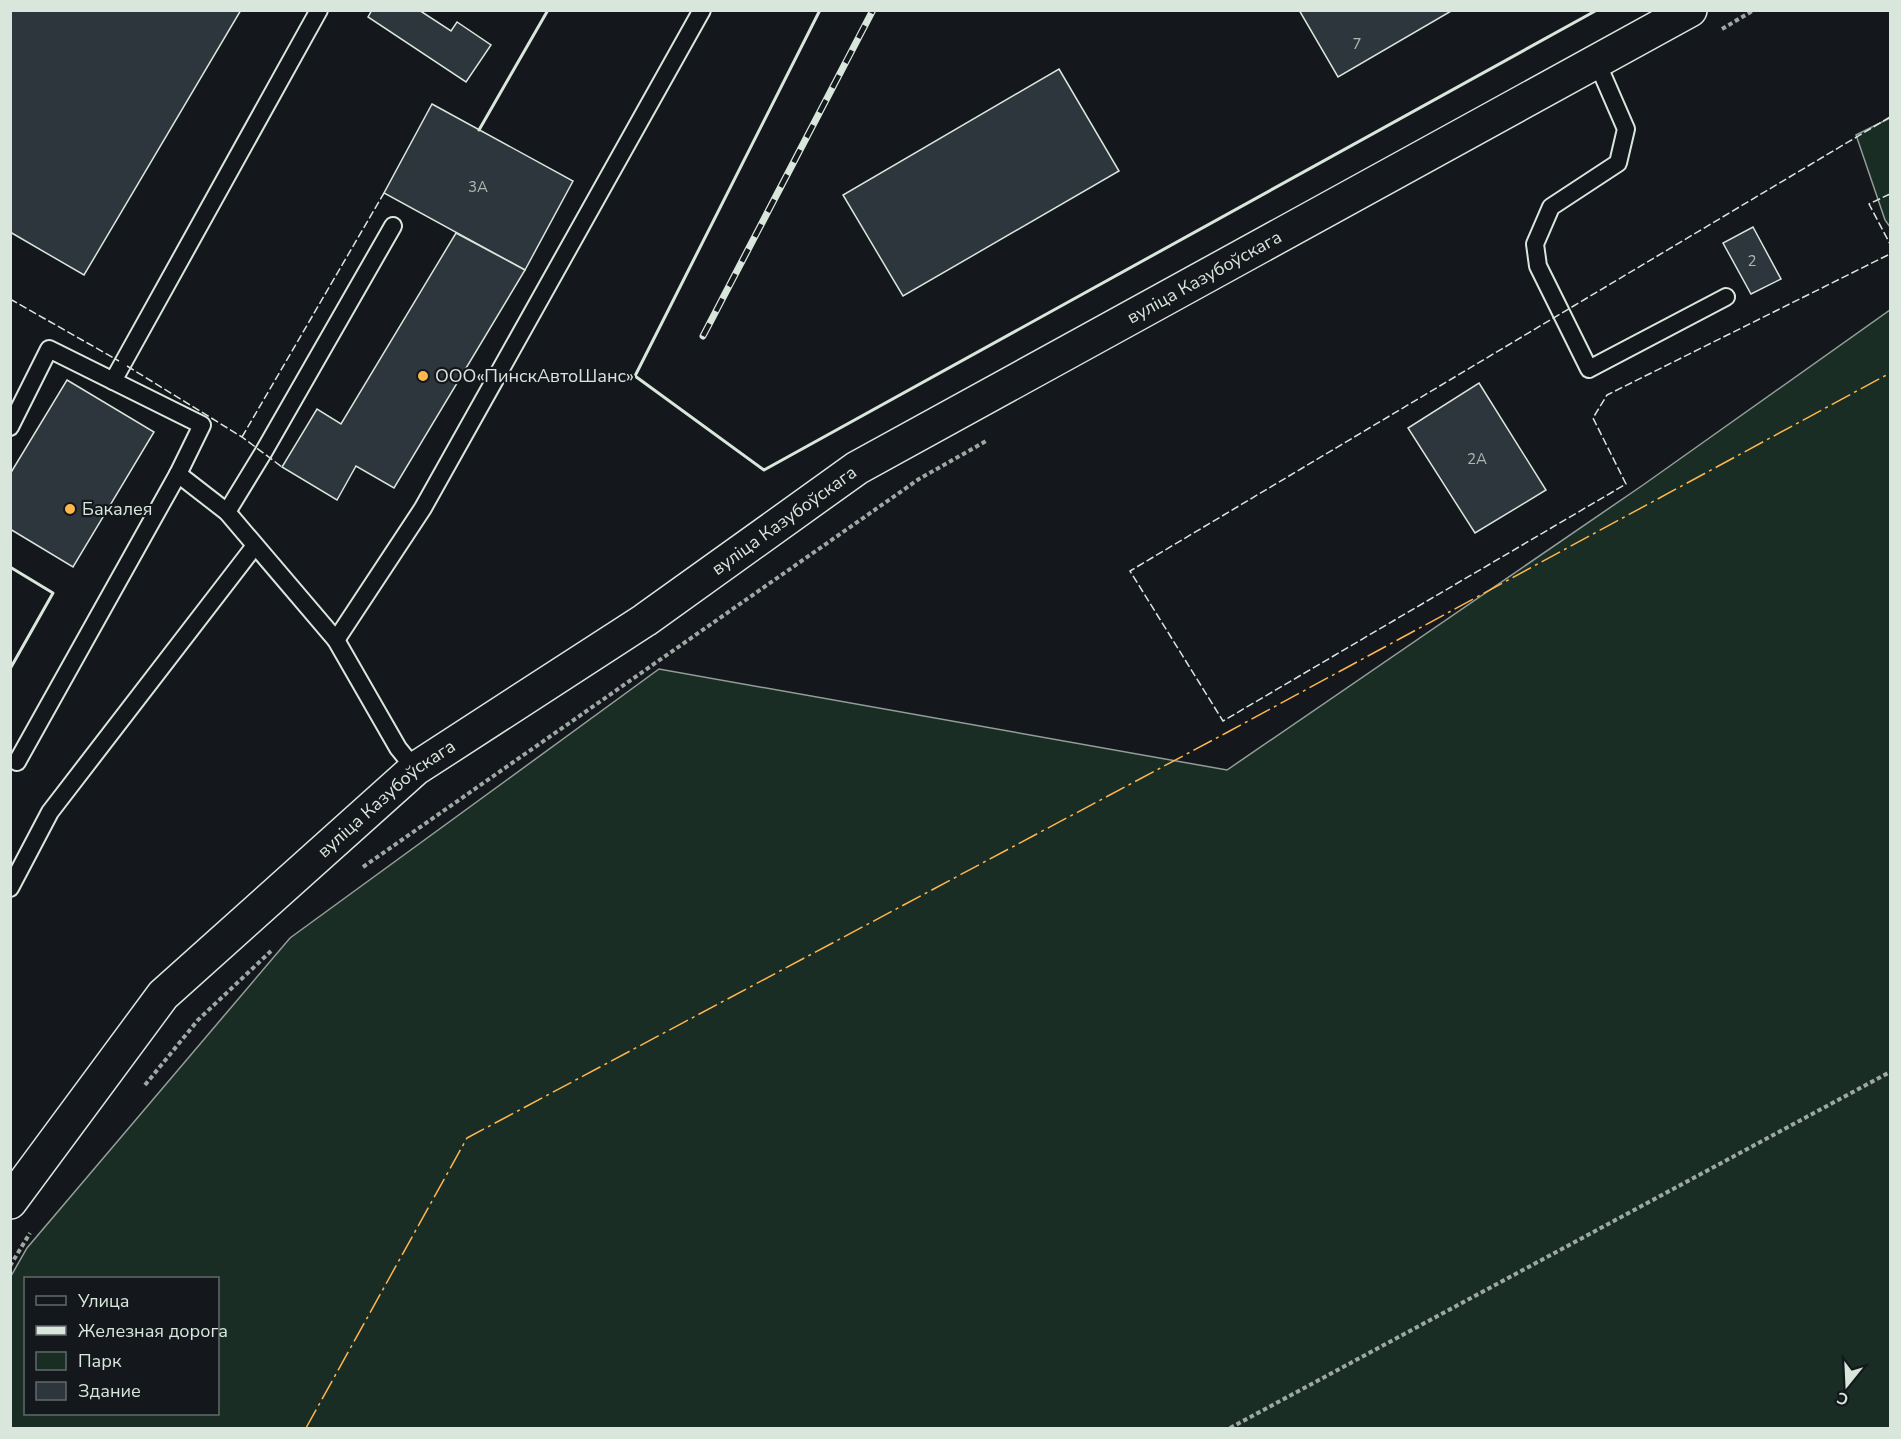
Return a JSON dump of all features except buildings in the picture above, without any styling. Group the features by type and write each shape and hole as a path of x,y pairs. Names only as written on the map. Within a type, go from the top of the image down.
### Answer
{"street":[{"name":"вуліца Казубоўскага","path":"10,1202 163,994 414,769 645,620 857,468 1690,10"}],"lane":[{"path":"113,381 319,10"},
{"path":"336,640 423,508 702,10"},
{"path":"1596,60 1626,129 1618,163 1551,207 1535,244 1538,267 1589,369 1726,297"},
{"path":"226,512 263,453 393,226"},
{"path":"10,427 49,349 202,425 178,474 17,762"},
{"path":"178,474 226,512 336,640 398,748 414,769"},
{"path":"10,888 50,812 254,547"}],"path":[{"path":"1713,34 1754,10"},
{"path":"354,874 919,479 992,439"},
{"path":"139,1092 198,1020 275,946"},
{"path":"1230,1428 1890,1072"},
{"path":"10,1266 33,1228"}],"green space":[{"path":"1890,118 1890,227 1885,220 1856,135"},
{"path":"1890,310 1890,1428 11,1428 11,1276 27,1248 290,938 659,669 1227,770 1643,485"}],"railway":[{"path":"703,336 873,10"}],"fence":[{"path":"1890,117 1130,571 1223,721 1626,484 1593,418 1607,395 1890,254"},
{"path":"242,437 384,193"},
{"path":"1890,194 1869,204 1890,244"},
{"path":"10,299 119,361"},
{"path":"127,366 242,437 282,467"}],"wall":[{"path":"479,130 548,10"},
{"path":"820,10 635,376 764,470 1597,10"},
{"path":"10,567 53,593 10,669"}],"power":[{"path":"306,1428 467,1138 1226,733 1890,373"}],"place":[{"name":"ООО«ПинскАвтоШанс»","path":"423,376"},
{"name":"Бакалея","path":"70,509"}]}
